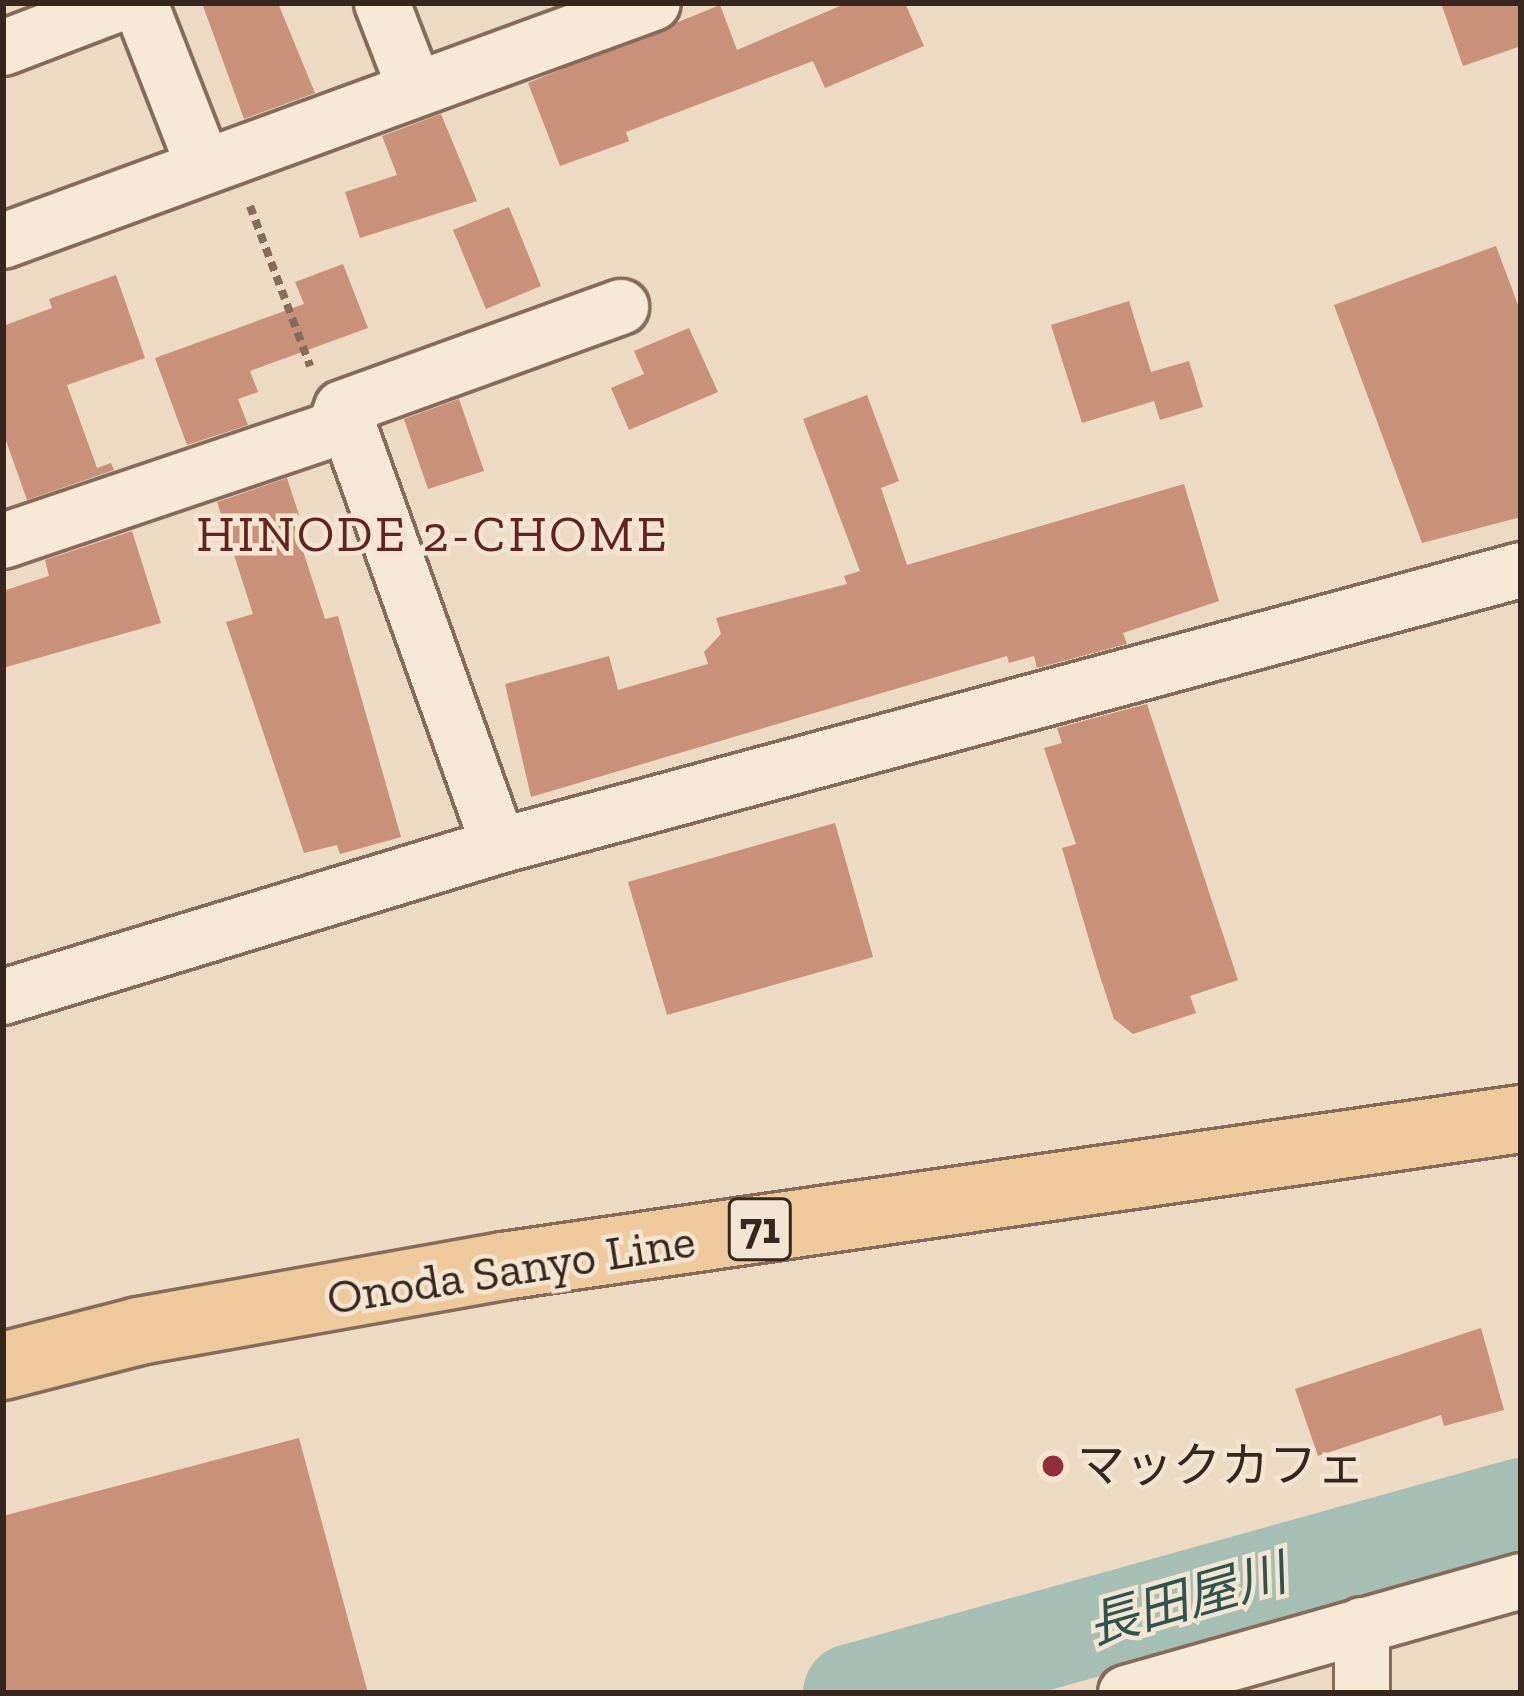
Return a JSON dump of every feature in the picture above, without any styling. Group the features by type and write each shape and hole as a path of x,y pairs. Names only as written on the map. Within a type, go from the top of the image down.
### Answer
{"main road":[{"name":"Onoda Sanyo Line","path":"3,1366 139,1331 503,1267 1521,1119"}],"street":[{"path":"3,48 121,3"},
{"path":"140,3 216,160"},
{"path":"382,3 414,86"},
{"path":"3,241 414,86 653,3"},
{"path":"3,541 338,418 365,394 621,308"},
{"path":"338,418 499,846"},
{"path":"3,997 499,846 1521,570"},
{"path":"1155,1689 1521,1581"},
{"path":"1362,1625 1362,1693"}],"path":[{"path":"216,160 338,418"}],"building":[{"path":"202,3 278,3 315,93 244,119"},
{"path":"847,3 905,3 924,46 825,88 813,61 626,132 629,141 560,166 528,83 720,5 737,50"},
{"path":"1441,3 1521,3 1521,46 1463,66"},
{"path":"441,114 477,201 360,238 345,192 397,175 382,136"},
{"path":"509,207 541,286 486,309 453,230"},
{"path":"1496,246 1521,313 1521,517 1422,543 1334,305"},
{"path":"343,264 368,328 250,371 258,392 238,399 248,425 187,445 155,358 304,304 295,282"},
{"path":"116,275 145,358 67,385 97,468 111,463 114,470 27,500 3,432 3,326 52,308 49,299"},
{"path":"1129,301 1151,372 1189,361 1203,407 1160,420 1154,401 1082,423 1051,325"},
{"path":"689,328 718,392 629,430 611,388 644,374 634,351"},
{"path":"867,395 899,481 881,488 907,565 1184,484 1219,601 1123,633 1127,644 1037,668 1034,656 1009,663 1007,656 531,797 505,684 609,656 618,690 708,664 704,652 721,634 716,618 847,584 844,576 860,571 803,419"},
{"path":"459,399 484,471 428,489 404,419"},
{"path":"287,478 299,515 292,517 325,619 338,616 401,837 340,854 337,845 304,853 226,622 253,614 217,502"},
{"path":"132,531 161,623 3,668 3,591 49,576 45,560"},
{"path":"1147,704 1238,980 1190,996 1196,1013 1133,1034 1114,1019 1098,970 1062,848 1076,844 1044,748 1062,743 1057,728"},
{"path":"835,823 873,957 667,1015 628,882"},
{"path":"1481,1328 1504,1410 1444,1426 1441,1415 1318,1456 1295,1389"},
{"path":"299,1438 368,1693 3,1693 3,1516"}],"waterway":[{"name":"長田屋川","path":"852,1693 1521,1507"}],"place":[{"name":"マックカフェ","path":"1053,1466"}],"district":[{"name":"HINODE 2-CHOME","path":"433,534"}]}
